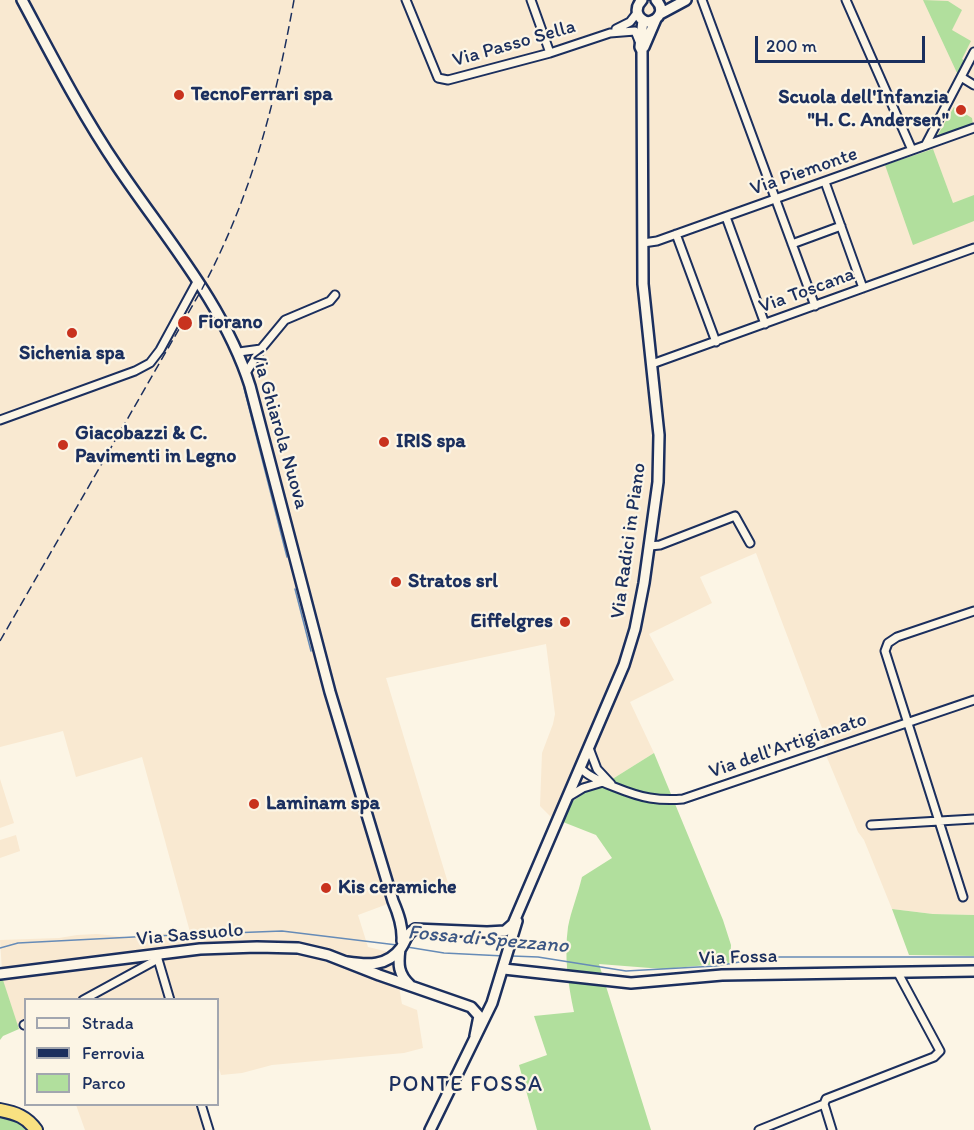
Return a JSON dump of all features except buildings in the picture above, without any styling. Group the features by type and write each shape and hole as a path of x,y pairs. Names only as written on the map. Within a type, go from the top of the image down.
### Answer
{"highway":[{"path":"0,1110 23,1117 31,1122 36,1130"}],"street":[{"name":"Via Ghiarola Nuova","path":"22,0 115,164 197,282 239,352 329,688 393,901 400,916 401,946"},
{"name":"Via Passo Sella","path":"406,0 438,78 448,80 622,31 638,24 640,10"},
{"path":"531,0 550,53"},
{"path":"641,49 658,17 660,7 656,0"},
{"path":"640,10 651,22 674,5 687,0"},
{"path":"702,0 814,306"},
{"path":"846,0 912,150"},
{"path":"640,10 643,36 641,49 643,284"},
{"name":"Via Passo Sella","path":"610,33 630,22 640,10"},
{"path":"622,31 635,31 641,49"},
{"path":"926,144 974,52"},
{"path":"961,77 974,85"},
{"name":"Via Piemonte","path":"643,243 657,241 974,128"},
{"path":"825,182 863,288"},
{"path":"641,202 638,220 638,260 643,284"},
{"path":"726,217 765,324"},
{"path":"638,220 641,223 643,243 638,260"},
{"path":"792,244 841,226"},
{"path":"676,234 716,342"},
{"name":"Via Toscana","path":"652,364 974,248"},
{"path":"0,420 135,371 150,363 160,350 197,282"},
{"name":"Via Radici in Piano","path":"518,916 624,665 634,635 650,546 658,482 659,435 643,284"},
{"path":"246,373 261,349 288,318 330,300 335,295"},
{"path":"239,352 261,349"},
{"path":"650,546 660,545 735,516 750,543"},
{"path":"963,897 885,651 888,642 897,637 974,611"},
{"name":"Via dell'Artigianato","path":"581,768 587,774 647,798 667,801 683,799 974,700"},
{"name":"Via dell'Artigianato","path":"589,748 597,769 607,783"},
{"path":"581,768 597,769"},
{"path":"568,797 583,788 607,783"},
{"path":"871,825 974,819"},
{"path":"400,916 420,929"},
{"path":"347,962 378,964 388,960 411,931 420,929 487,932 507,930 518,916"},
{"path":"430,1130 495,995 518,916"},
{"path":"487,932 502,938 507,955"},
{"path":"401,946 400,971 404,980 411,985 471,1007 479,1016 475,1036"},
{"name":"Via Sassuolo","path":"0,974 210,949 280,947 309,950 411,985"},
{"name":"Via Fossa","path":"507,955 559,976 631,982 722,975 974,971"},
{"path":"85,998 158,957 170,998"},
{"path":"759,1130 824,1104 826,1099 934,1057 940,1052 898,973"},
{"path":"471,1007 487,1002 495,995"},
{"path":"824,1104 832,1130"},
{"path":"202,1106 209,1130"}],"shaded area":[{"path":"0,0 974,0 974,915 933,914 892,909 823,748 825,736 756,553 700,577 712,603 649,634 674,680 630,702 654,753 573,801 563,822 552,818 540,806 542,753 555,714 546,644 386,678 448,883 389,884 393,902 358,915 368,947 393,953 402,1004 417,1010 423,1048 404,1053 272,1065 242,1073 221,1075 219,1068 219,998 24,998 24,1027 19,1029 3,986 0,940 97,934 137,938 190,932 142,757 76,777 63,731 0,747"},
{"path":"0,779 14,823 0,828"},
{"path":"16,835 20,851 0,858 0,840"},
{"path":"76,1106 205,1106 212,1130 85,1130"}],"green space":[{"path":"923,0 948,1 962,10 952,30 971,41 962,59 966,61 958,75"},
{"path":"954,107 972,118 973,125 936,138"},
{"path":"933,149 953,203 974,195 974,221 913,245 885,165"},
{"path":"654,753 723,920 731,945 730,963 663,969 599,964 651,1130 537,1130 519,1065 547,1055 534,1016 574,1012 568,980 569,921 582,877 612,858 596,835 563,822 573,801"},
{"path":"892,909 933,914 974,915 974,956 909,955"},
{"path":"0,980 3,980 19,1029 3,1036 0,1040"},
{"path":"0,1117 16,1120 28,1130 0,1130"}],"waterway":[{"path":"244,388 287,557"},
{"path":"295,589 311,651"},
{"name":"Fossa di Spezzano","path":"0,948 18,943 282,931 397,945"},
{"name":"Fossa di Spezzano","path":"407,947 444,953 504,956"},
{"name":"Fossa di Spezzano","path":"512,956 538,957 626,971 716,966 769,957 974,957"}],"railway":[{"path":"0,641 220,254 260,148 279,76 294,0"}],"place":[{"name":"TecnoFerrari spa","path":"179,95"},
{"name":"Scuola dell'Infanzia \"H. C. Andersen\"","path":"961,110"},
{"name":"Fiorano","path":"185,323"},
{"name":"Sichenia spa","path":"72,333"},
{"name":"IRIS spa","path":"384,442"},
{"name":"Giacobazzi & C. Pavimenti in Legno","path":"63,445"},
{"name":"Stratos srl","path":"396,582"},
{"name":"Eiffelgres","path":"565,622"},
{"name":"Laminam spa","path":"254,804"},
{"name":"Kis ceramiche","path":"326,888"}],"district":[{"name":"PONTE FOSSA","path":"466,1085"}]}
